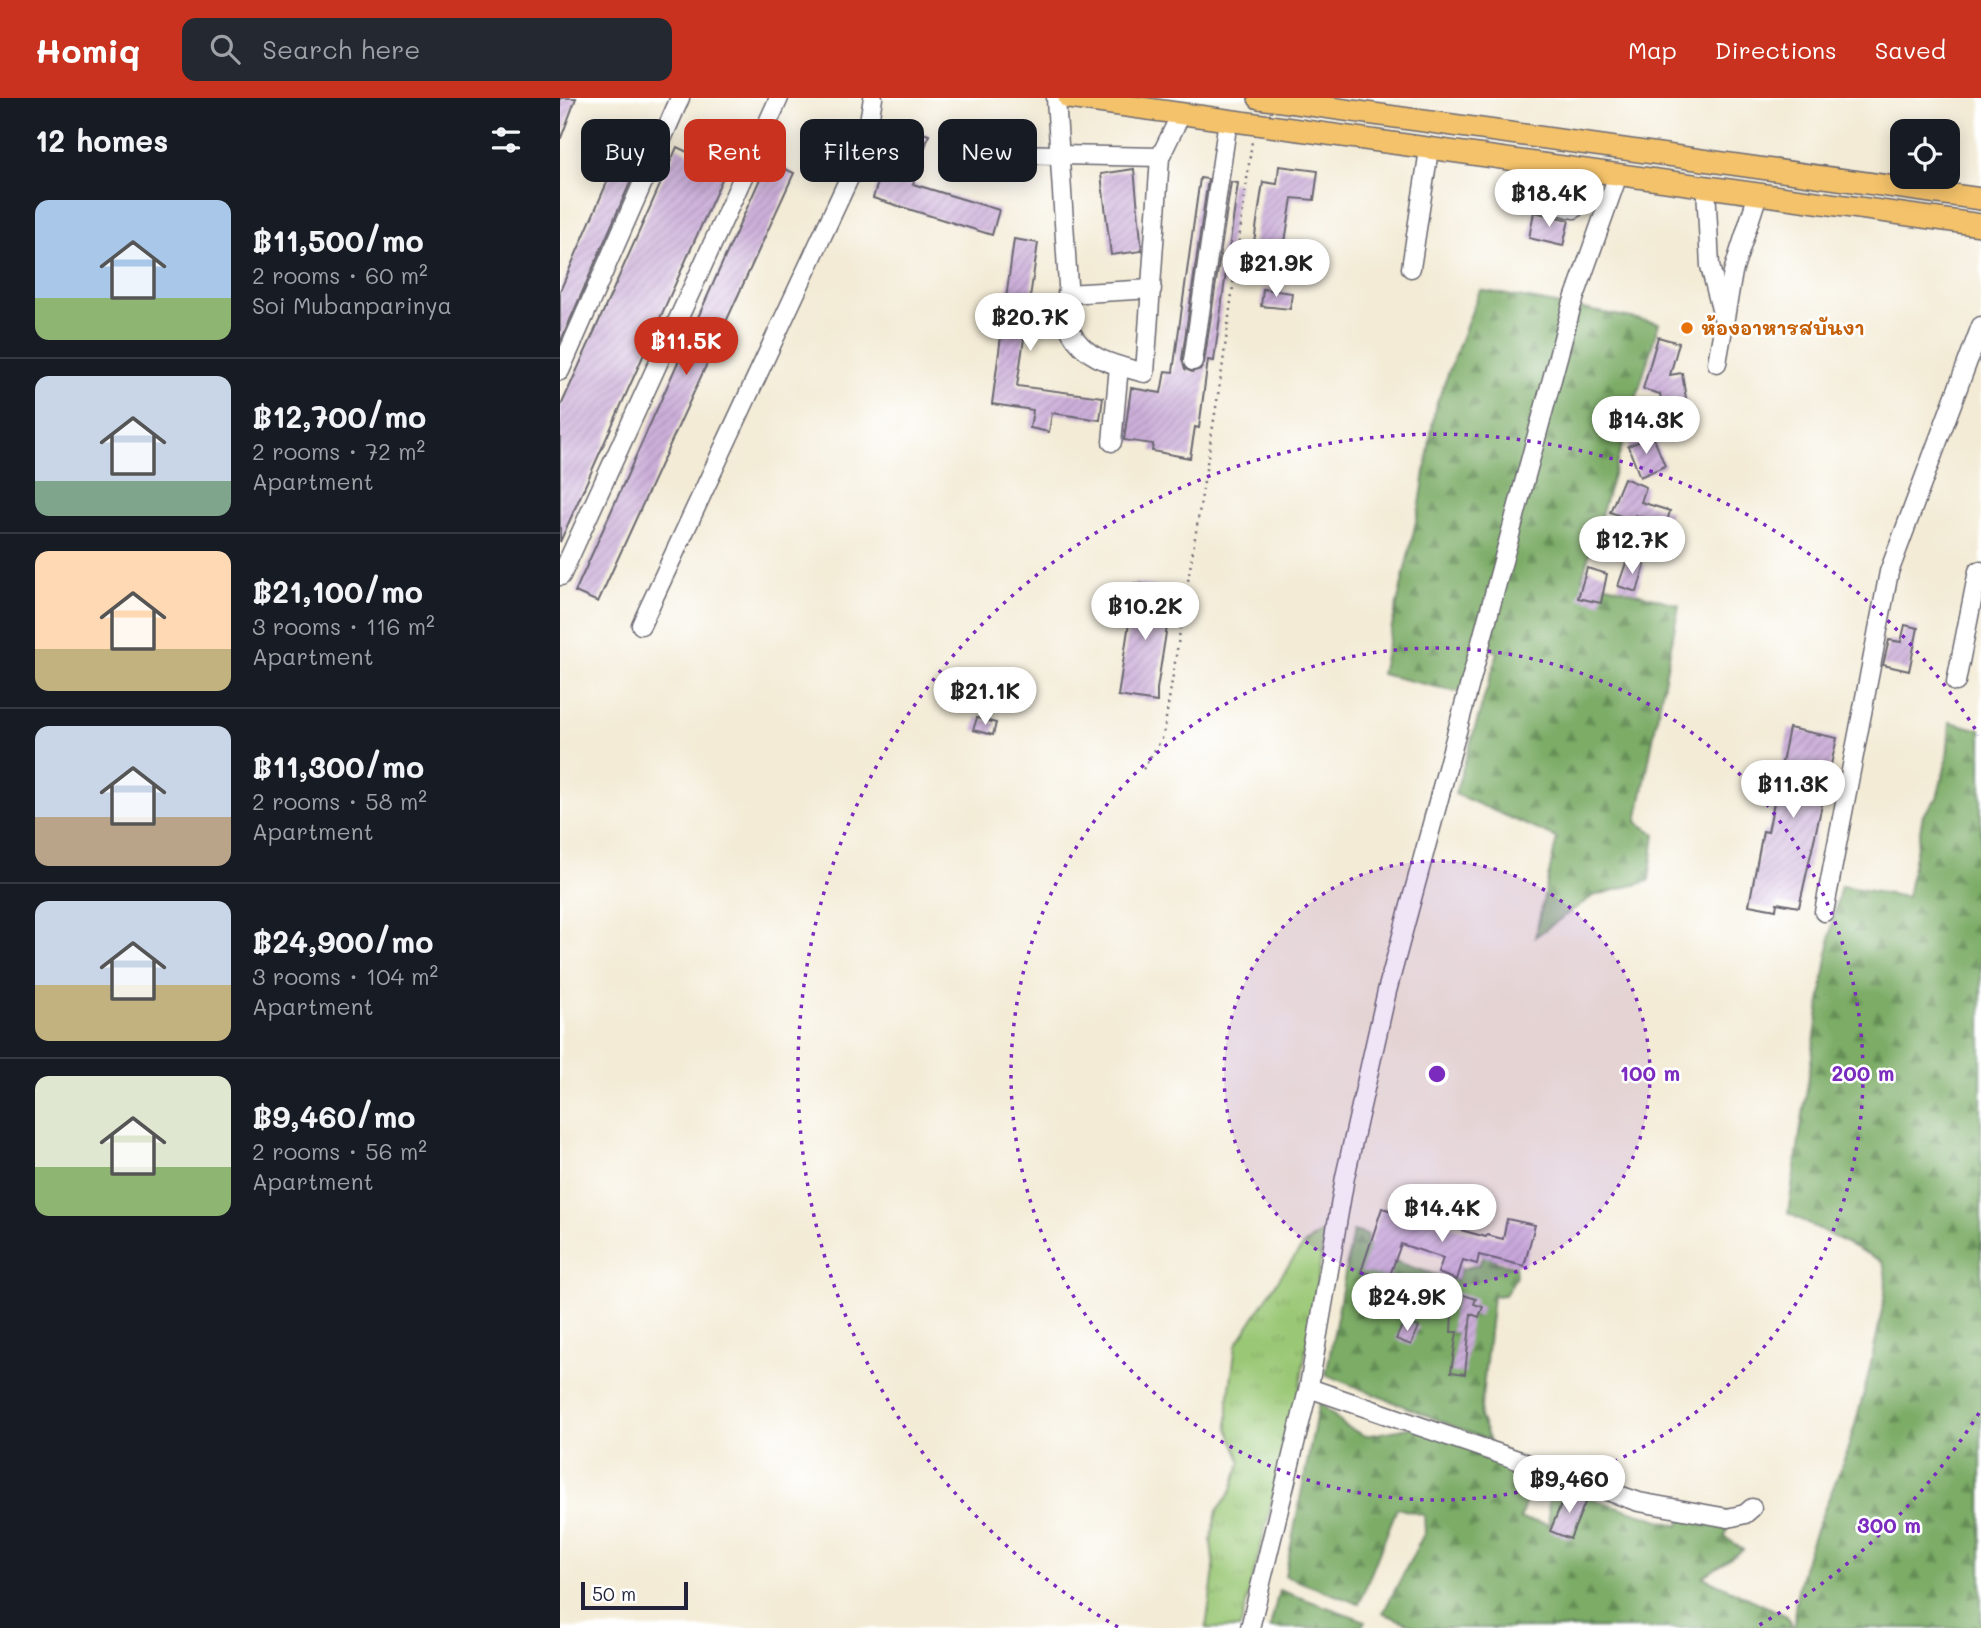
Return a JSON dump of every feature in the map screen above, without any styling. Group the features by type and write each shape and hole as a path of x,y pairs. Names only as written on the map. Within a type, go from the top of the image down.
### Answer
{"main road":[{"path":"1069,98 1981,225"},
{"path":"1259,98 1339,103 1981,199"}],"street":[{"path":"560,371 680,98"},
{"path":"561,576 779,98"},
{"path":"641,625 865,144 873,98"},
{"path":"1056,98 1071,332 1079,346 1119,366 1145,373 1160,157 1181,114"},
{"path":"1193,361 1228,120"},
{"path":"1411,268 1429,150"},
{"path":"1037,155 1160,157"},
{"path":"1555,166 1546,202 1574,209"},
{"path":"1250,1628 1308,1388 1345,1177 1387,991 1572,305 1618,175"},
{"path":"1706,187 1710,266 1725,320"},
{"path":"1717,363 1733,272 1758,194"},
{"path":"1068,294 1152,289"},
{"path":"1825,912 1889,572 1981,326"},
{"path":"1112,442 1119,366"},
{"path":"1956,682 1978,571 1981,571"},
{"path":"1308,1388 1639,1502 1728,1518 1736,1518 1752,1508"}],"path":[{"path":"1143,769 1163,737 1222,370 1254,123"}],"green space":[{"path":"1480,290 1659,323 1582,578 1679,605 1637,822 1655,834 1649,881 1593,896 1535,937 1557,838 1455,794 1498,652 1481,646 1467,694 1381,674 1420,504 1435,408"},
{"path":"1950,722 1981,730 1981,1628 1794,1628 1799,1583 1812,1539 1855,1424 1886,1287 1883,1262 1788,1213 1833,918 1841,886 1907,897 1923,815 1937,798 1947,759"},
{"path":"1326,1229 1298,1399 1240,1628 1206,1628 1214,1570 1211,1541 1217,1511 1231,1492 1241,1461 1228,1428 1228,1402 1236,1345 1304,1245"},
{"path":"1353,1231 1368,1235 1366,1242 1382,1255 1456,1281 1461,1269 1478,1265 1490,1246 1496,1262 1515,1266 1516,1277 1505,1295 1493,1296 1480,1417 1490,1441 1326,1375"},
{"path":"1319,1402 1345,1426 1365,1436 1414,1427 1535,1473 1520,1519 1549,1524 1548,1485 1679,1526 1685,1503 1732,1514 1725,1537 1743,1550 1703,1577 1787,1616 1792,1628 1418,1628 1383,1613 1425,1532 1424,1515 1397,1508 1359,1604 1285,1576"},
{"path":"1279,1590 1366,1621 1361,1628 1270,1628"}],"building":[{"path":"560,98 576,98 561,138 560,138"},
{"path":"924,133 929,135 924,150"},
{"path":"677,147 684,150 684,182 721,182 560,542 560,408 661,182 670,182 670,163"},
{"path":"1279,166 1318,171 1314,200 1292,198 1281,267 1251,262 1263,182 1277,184"},
{"path":"786,169 794,173 598,602 575,592 759,182 786,182"},
{"path":"1134,169 1142,251 1111,255 1101,174"},
{"path":"1200,178 1208,179 1182,359 1185,369 1192,372 1201,369 1204,363 1231,182 1238,183 1214,361 1208,360 1199,428 1195,427 1190,458 1152,451 1153,444 1124,440 1131,388 1161,393 1165,371 1173,372"},
{"path":"1563,180 1583,183 1580,198 1560,193"},
{"path":"607,182 630,182 560,343 560,291"},
{"path":"878,182 914,182 913,184 999,210 992,235 873,198"},
{"path":"1534,212 1569,220 1563,246 1529,238"},
{"path":"1014,239 1038,243 1017,386 1103,397 1100,420 1052,413 1049,432 1030,428 1033,410 992,404"},
{"path":"1263,289 1292,293 1290,309 1261,306"},
{"path":"1658,337 1679,343 1670,375 1682,373 1687,405 1663,409 1660,394 1643,389"},
{"path":"1653,436 1665,466 1640,477 1628,446"},
{"path":"1624,478 1646,487 1641,502 1670,511 1666,525 1635,515 1633,521 1610,512"},
{"path":"1627,560 1645,565 1637,592 1618,586"},
{"path":"1587,568 1607,574 1601,603 1578,598"},
{"path":"1135,583 1173,589 1157,702 1118,696"},
{"path":"1905,625 1918,628 1909,671 1883,665 1889,640 1901,642"},
{"path":"977,718 996,723 993,735 973,730"},
{"path":"1789,728 1837,738 1799,907 1777,903 1776,910 1749,905 1763,831 1768,832"},
{"path":"1382,1208 1486,1237 1487,1235 1503,1239 1507,1219 1535,1225 1524,1266 1479,1255 1477,1264 1463,1260 1457,1280 1438,1273 1443,1258 1401,1244 1389,1278 1361,1272"},
{"path":"1458,1293 1476,1299 1474,1304 1483,1307 1479,1317 1471,1314 1465,1374 1451,1372 1457,1332 1451,1332 1452,1313"},
{"path":"1404,1321 1419,1327 1411,1345 1396,1339"},
{"path":"1567,1490 1587,1498 1570,1539 1550,1531"}],"place":[{"name":"ห้องอาหารสบันงา","path":"1687,328"}]}
